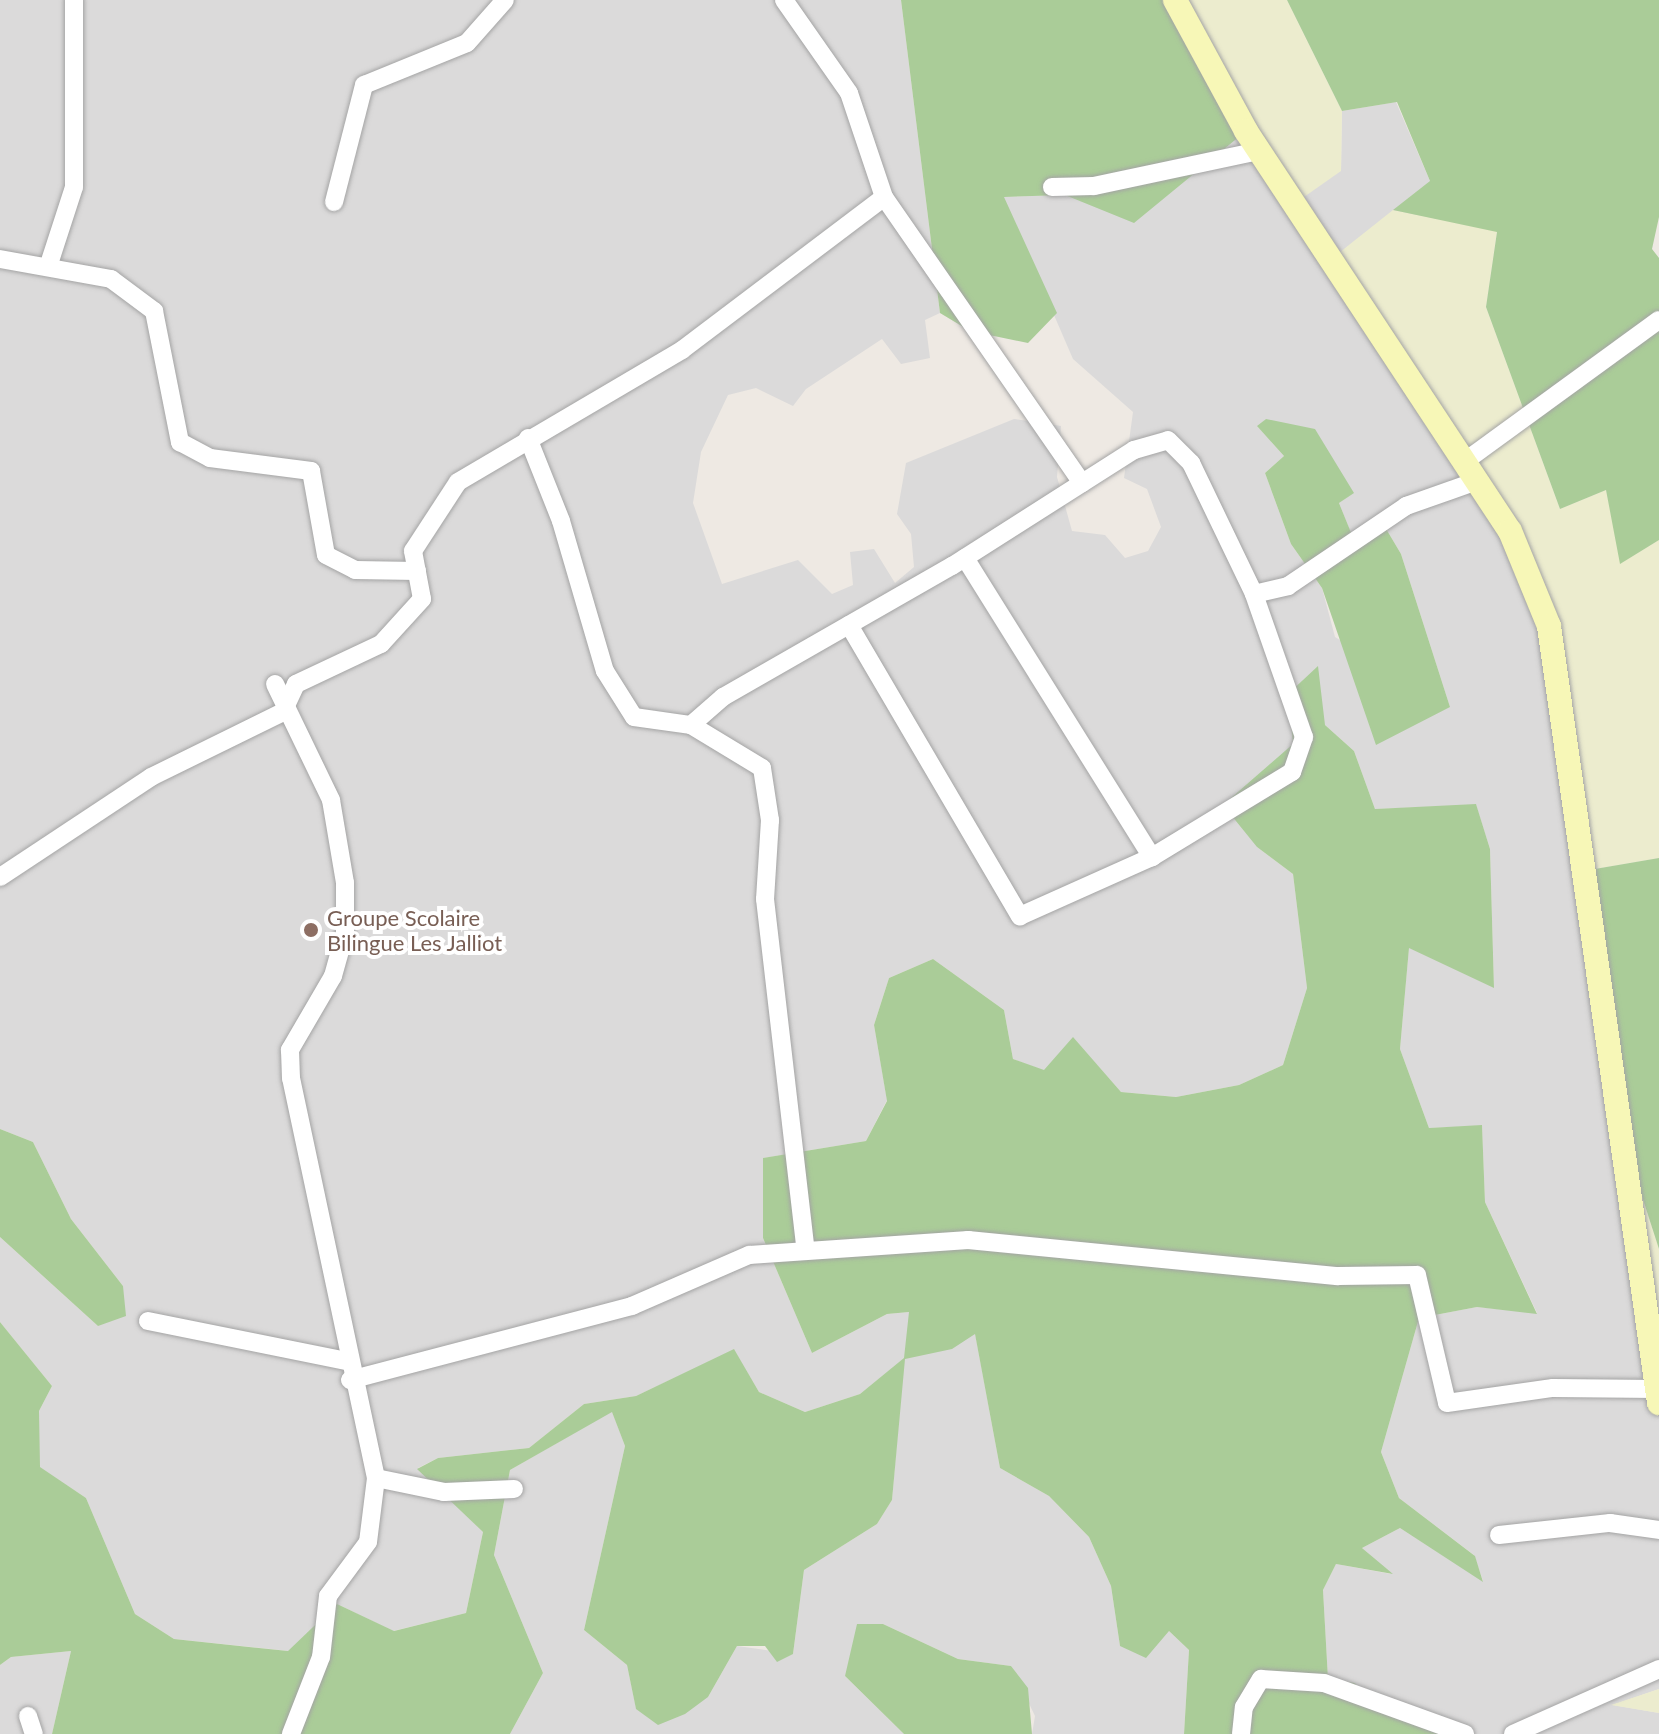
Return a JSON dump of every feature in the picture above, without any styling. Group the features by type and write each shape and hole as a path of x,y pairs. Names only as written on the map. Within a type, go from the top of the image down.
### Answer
{"street":[{"path":"49,264 74,187 74,0"},
{"path":"334,202 364,85 467,43 505,0"},
{"path":"784,0 849,93 884,197 1082,483"},
{"path":"148,1321 349,1370 632,1306 749,1255 968,1240 1338,1276 1417,1275 1447,1403 1553,1388 1658,1396 1657,1363 1549,626 1510,531 1259,151 1175,0"},
{"path":"1052,187 1094,186 1259,151"},
{"path":"0,877 151,777 283,712 296,684 381,644 422,599 413,551 458,482 682,350 884,197"},
{"path":"0,259 49,264 111,279 154,311 180,442 210,458 311,471 326,555 355,570 417,571"},
{"path":"1254,594 1315,570 1406,506 1470,472 1659,320"},
{"path":"528,438 561,521 605,671 634,717 691,725 762,768 770,820 765,899 806,1251"},
{"path":"691,725 723,697 965,558 1134,450 1168,440 1191,463 1254,594 1304,737 1292,772 1152,857 1020,916 849,625"},
{"path":"965,558 1152,857"},
{"path":"275,684 283,712 331,800 345,883 345,933 333,976 290,1050 349,1370 376,1478 368,1542 328,1596 321,1657 291,1734"},
{"path":"376,1478 444,1492 514,1489"},
{"path":"1499,1535 1610,1523 1659,1530"},
{"path":"1513,1734 1659,1669"},
{"path":"1241,1734 1244,1707 1261,1679 1324,1683 1465,1734"}],"shaded area":[{"path":"0,0 901,0 940,313 925,320 930,358 901,364 882,339 806,389 793,406 756,388 728,395 701,452 693,503 722,584 798,560 832,594 853,585 850,552 874,549 895,583 914,567 911,534 897,514 906,463 1014,419 1061,426 1057,477 1072,531 1105,535 1125,558 1148,551 1161,527 1147,489 1124,478 1133,412 1073,359 1003,197 1065,195 1246,131 1341,171 1342,111 1396,102 1430,181 1510,531 1549,626 1659,1403 1659,1689 1613,1705 1659,1713 1659,1734 1442,1734 1328,1679 1323,1590 1336,1564 1391,1574 1362,1548 1400,1528 1483,1581 1474,1555 1399,1498 1381,1452 1419,1318 1477,1307 1537,1313 1485,1202 1482,1126 1429,1128 1400,1049 1409,947 1494,987 1490,849 1476,805 1375,809 1354,751 1325,725 1268,768 1257,847 1293,874 1307,988 1283,1065 1239,1085 1176,1097 1121,1092 1073,1038 1045,1071 1013,1059 1004,1010 933,959 889,978 874,1025 887,1100 866,1141 764,1158 763,1238 812,1353 887,1314 910,1312 905,1358 975,1333 1000,1468 1049,1496 1089,1537 1111,1586 1120,1646 1169,1631 1189,1650 1184,1734 1032,1734 1035,1716 1011,1666 958,1659 883,1624 845,1676 904,1734 510,1734 543,1673 494,1555 510,1470 612,1411 625,1446 584,1630 627,1665 636,1708 708,1697 737,1646 793,1654 804,1570 877,1524 892,1500 904,1359 860,1394 805,1412 759,1392 734,1350 636,1396 584,1404 529,1448 438,1458 418,1468 483,1532 466,1613 393,1631 337,1604 289,1651 174,1639 135,1614 86,1498 39,1467 39,1411 52,1386 0,1322 0,1237 98,1326 123,1286 71,1219 33,1142 0,1129","holes":["1266,419 1353,493 1339,503 1354,541 1385,527 1401,554 1450,707 1335,637 1322,588 1291,544 1265,473 1284,456 1258,427"]},
{"path":"71,1651 52,1734 0,1734 0,1665 11,1657"}],"green space":[{"path":"901,0 1175,0 1246,131 1134,223 1065,195 1004,197 1057,313 1028,343 970,331 940,313"},
{"path":"1175,0 1287,0 1342,111 1341,171 1294,204"},
{"path":"1287,0 1659,0 1659,217 1652,249 1659,258 1659,540 1620,564 1606,490 1560,509 1486,307 1497,232 1393,210 1430,181 1397,102 1342,111"},
{"path":"1393,210 1497,231 1486,307 1560,509 1606,490 1621,563 1659,540 1659,858 1589,870 1567,724 1510,531 1330,260"},
{"path":"1266,419 1315,429 1354,493 1339,503 1354,540 1385,527 1401,554 1450,707 1376,745 1322,588 1291,544 1265,473 1284,456 1257,426"},
{"path":"1318,666 1325,725 1354,751 1375,809 1476,804 1490,849 1494,988 1409,948 1400,1049 1429,1128 1482,1125 1485,1202 1537,1314 1477,1307 1419,1318 1381,1452 1399,1498 1475,1556 1483,1582 1400,1528 1362,1548 1393,1574 1336,1564 1323,1590 1328,1679 1355,1683 1370,1706 1442,1734 1184,1734 1189,1650 1169,1631 1146,1658 1120,1646 1111,1586 1089,1537 1049,1496 1000,1468 975,1334 952,1349 905,1359 892,1500 877,1524 804,1570 793,1654 777,1662 765,1646 737,1646 708,1697 685,1714 658,1725 636,1709 627,1665 584,1630 625,1446 612,1412 510,1470 494,1555 543,1673 510,1734 52,1734 71,1651 11,1657 0,1665 0,1322 52,1386 39,1411 40,1467 86,1498 135,1614 174,1639 288,1651 337,1604 394,1631 466,1613 483,1532 417,1469 438,1458 529,1448 584,1404 636,1396 734,1349 759,1392 805,1412 860,1394 904,1358 909,1312 887,1314 812,1353 763,1238 763,1158 866,1141 887,1101 874,1025 889,978 933,959 1004,1010 1013,1059 1044,1070 1073,1037 1121,1092 1176,1097 1239,1085 1283,1065 1307,988 1293,874 1257,847 1223,805 1293,744 1288,694"},
{"path":"1659,858 1659,1249 1627,1150 1589,870"},
{"path":"0,1129 33,1142 71,1219 123,1286 126,1316 98,1326 0,1237"},
{"path":"1627,1150 1659,1249 1659,1403"},
{"path":"857,1624 883,1624 958,1659 1011,1666 1028,1688 1032,1734 904,1734 845,1676"},
{"path":"1659,1689 1659,1713 1611,1705"}],"place":[{"name":"Groupe Scolaire Bilingue Les Jalliot","path":"311,930"}]}
